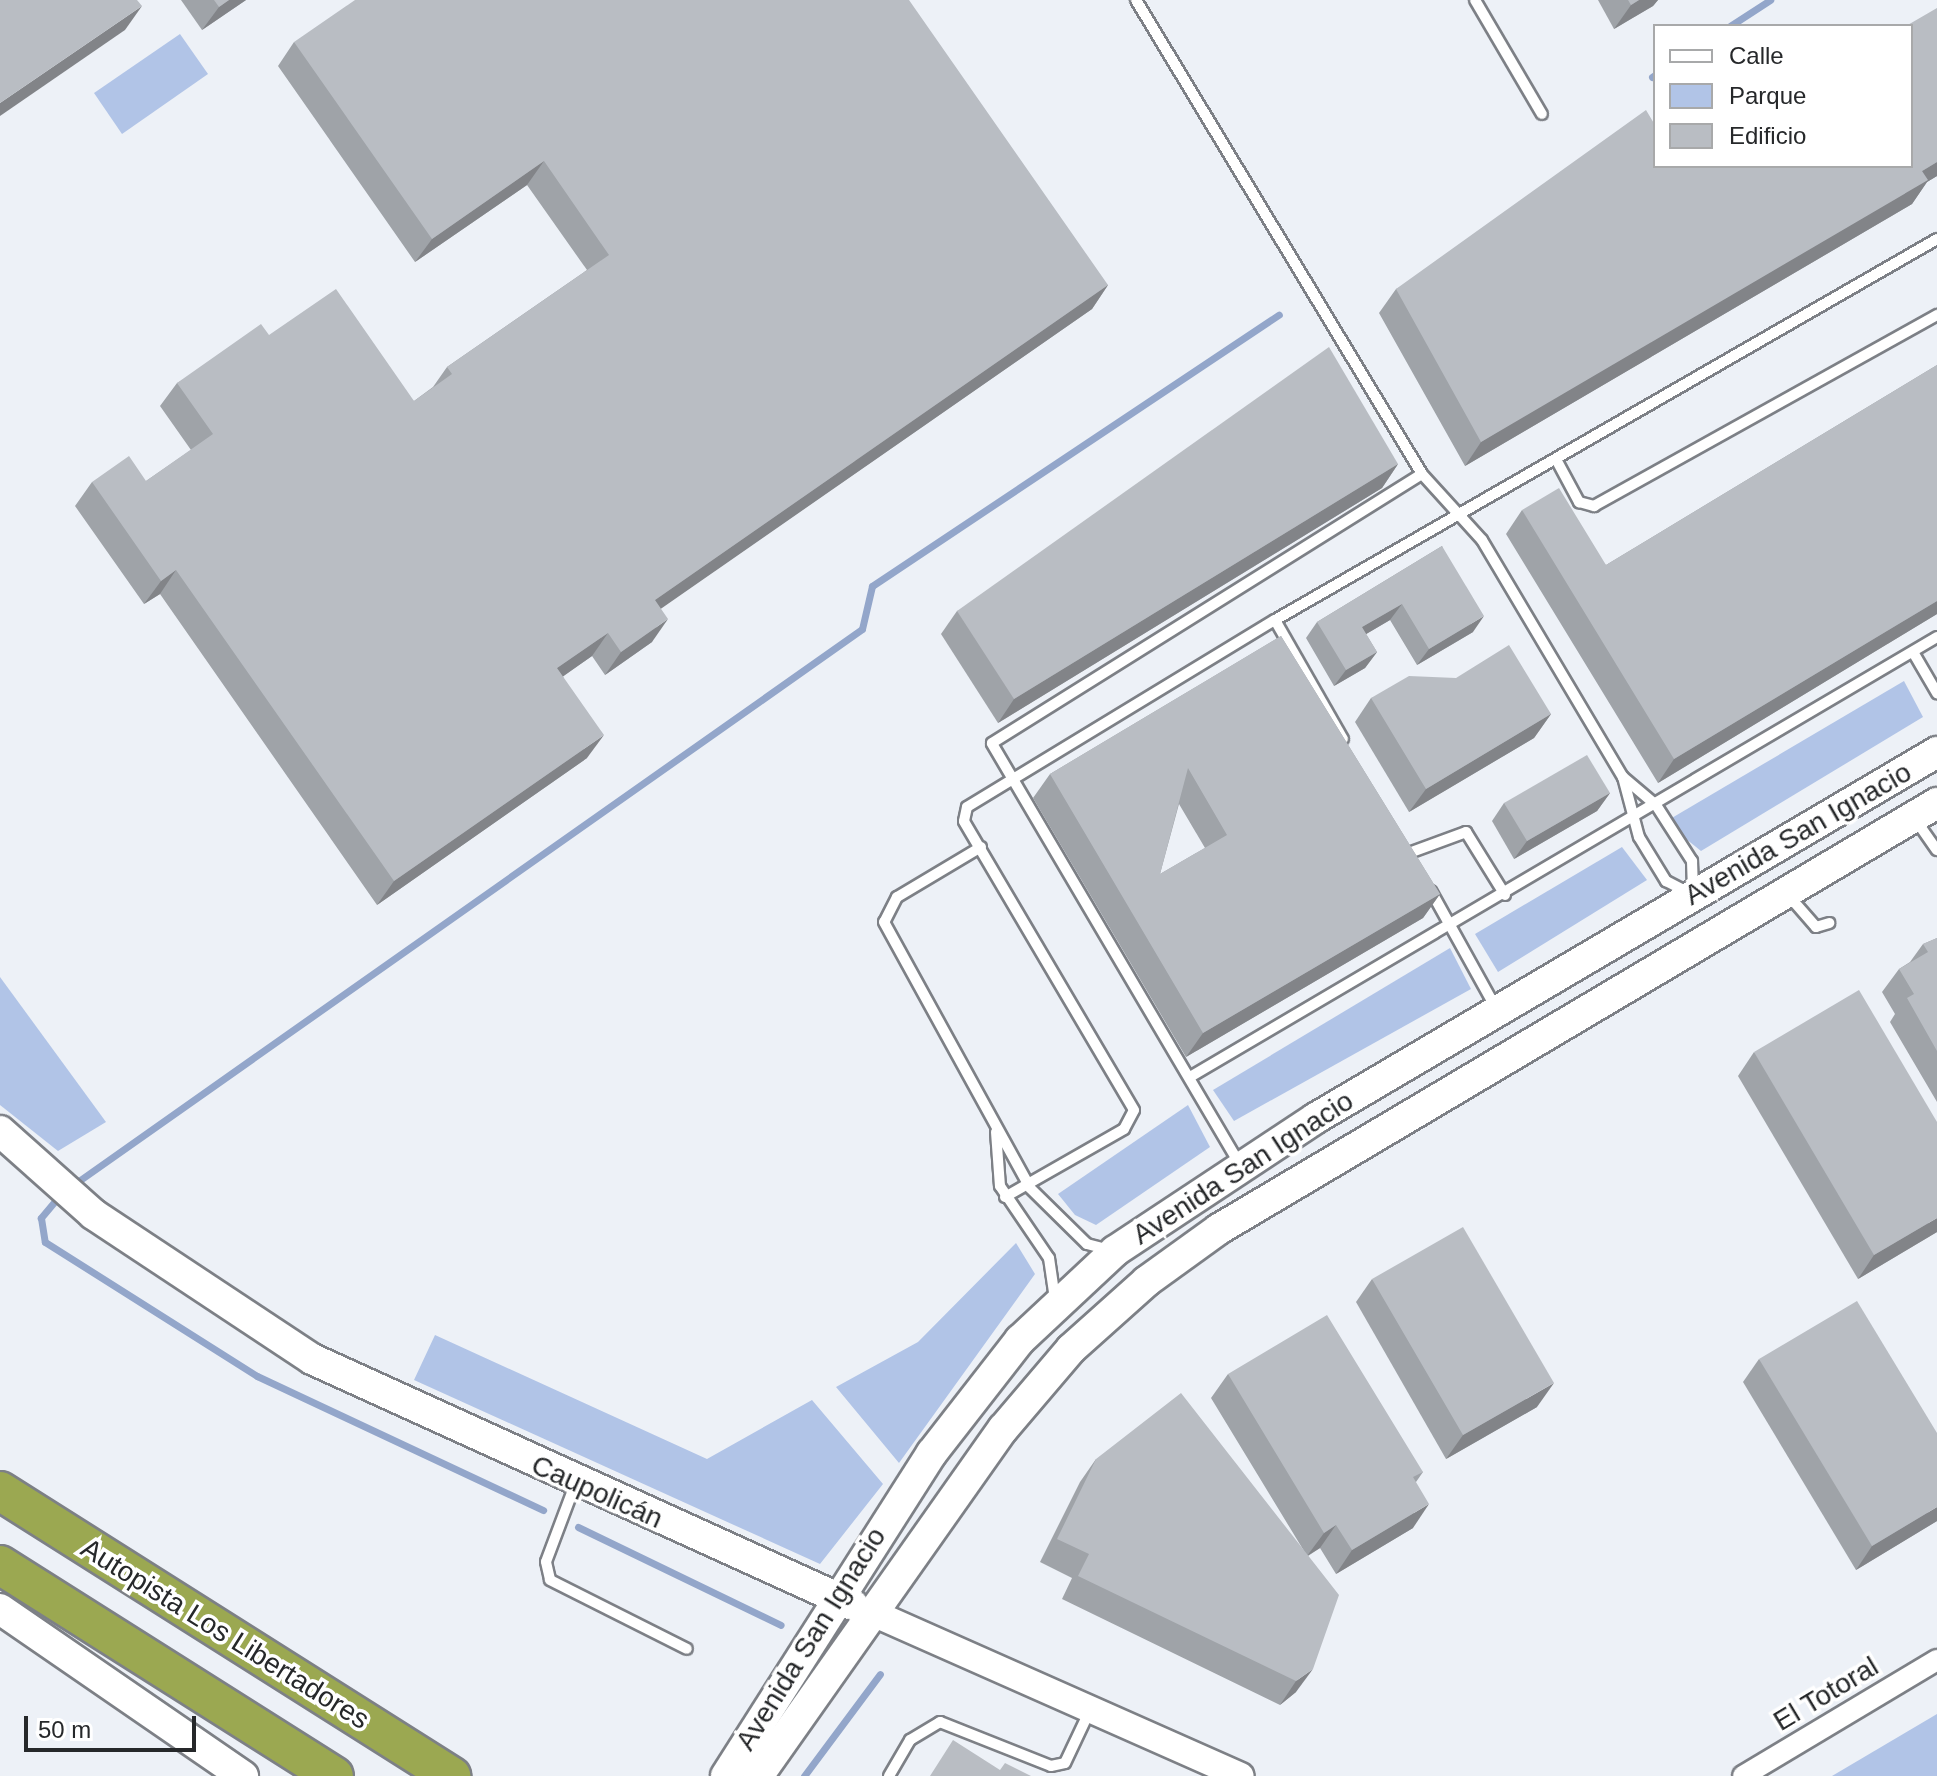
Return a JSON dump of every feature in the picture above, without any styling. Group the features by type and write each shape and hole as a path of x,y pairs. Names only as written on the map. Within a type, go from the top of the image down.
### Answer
{"highway":[{"name":"Autopista Los Libertadores","path":"0,1491 451,1776"},
{"path":"0,1565 334,1776"}],"main road":[{"name":"Avenida San Ignacio","path":"726,1776 891,1512 992,1373 1056,1304 1115,1251 1240,1165 1316,1118 1937,752"},
{"name":"Avenida San Ignacio","path":"758,1776 928,1533 1035,1390 1117,1305 1219,1229 1926,810"},
{"path":"1433,1050 1431,1073 1456,1089"},
{"path":"1316,1118 1333,1133 1339,1158"},
{"name":"Caupolicán","path":"0,1131 93,1214 312,1359 576,1482 873,1613"},
{"path":"891,1512 907,1532 928,1533"},
{"path":"0,1609 243,1776"}],"street":[{"name":"Caupolicán","path":"873,1613 1240,1776"},
{"name":"El Totoral","path":"1743,1776 1937,1660"}],"lane":[{"path":"1136,0 1422,474 1461,516 1527,611 1623,777 1631,820 1666,881 1692,896 1692,861 1656,805 1623,777"},
{"path":"1475,0 1542,114"},
{"path":"1005,1197 1124,1129 1134,1110 964,821 967,807 1275,620 1936,242"},
{"path":"1557,461 1579,502 1594,506 1937,315"},
{"path":"1240,1165 992,749 999,733 1422,474"},
{"path":"1275,620 1351,752"},
{"path":"1190,1077 1505,895 1937,637"},
{"path":"1913,652 1937,693"},
{"path":"1926,810 1937,850"},
{"path":"1409,853 1466,832 1505,895"},
{"path":"1401,840 1415,864"},
{"path":"981,847 897,897 884,922 988,1101 996,1130 1005,1197 1049,1258 1056,1304"},
{"path":"1422,876 1498,1011"},
{"path":"1786,893 1816,927 1829,923"},
{"path":"996,1130 1028,1184 1087,1244 1115,1251"},
{"path":"576,1482 546,1562 550,1580 687,1649"},
{"path":"889,1776 910,1740 940,1722 1051,1766 1065,1763 1091,1709"}],"green space":[{"path":"180,34 208,74 122,134 94,93"},
{"path":"1904,681 1923,717 1701,851 1665,822"},
{"path":"1622,847 1647,880 1498,972 1475,934"},
{"path":"1450,948 1471,989 1234,1121 1213,1090"},
{"path":"0,977 106,1122 58,1151 0,1105"},
{"path":"1188,1105 1210,1147 1096,1225 1075,1215 1058,1194"},
{"path":"1016,1243 1035,1274 899,1463 836,1387 918,1342"},
{"path":"435,1335 707,1459 812,1400 883,1484 820,1564 414,1380"},
{"path":"1937,1714 1937,1776 1832,1776"}],"building":[{"path":"0,0 137,0 142,6 0,103"},
{"path":"214,0 229,0 219,7"},
{"path":"355,0 909,0 1108,285 655,600 668,619 621,652 608,633 557,668 604,735 394,881 176,570 161,581 92,482 129,456 146,481 213,434 177,383 261,324 269,335 336,289 414,401 452,374 447,367 609,255 544,161 432,239 294,42"},
{"path":"1937,8 1937,162 1922,171 1928,180 1481,442 1396,289 1646,110 1653,122 1653,168 1913,168 1913,24 1909,24"},
{"path":"1329,347 1398,464 1014,699 957,611"},
{"path":"1937,365 1937,601 1674,759 1522,510 1559,488 1606,565"},
{"path":"1442,546 1484,616 1429,649 1402,604 1362,627 1377,652 1346,670 1317,622"},
{"path":"1281,636 1440,894 1203,1033 1050,774","holes":["1188,768 1227,835 1160,874"]},
{"path":"1509,645 1551,714 1426,789 1371,698 1409,676 1456,678"},
{"path":"1587,755 1610,793 1527,841 1504,803"},
{"path":"1937,938 1937,1051 1907,998 1914,994 1899,969 1928,952 1923,944"},
{"path":"1859,990 1937,1122 1937,1218 1874,1255 1754,1052"},
{"path":"1463,1227 1554,1383 1463,1435 1372,1279"},
{"path":"1857,1301 1937,1433 1937,1507 1872,1546 1759,1359"},
{"path":"1327,1315 1423,1472 1413,1477 1429,1504 1352,1550 1336,1525 1324,1533 1228,1374"},
{"path":"1181,1393 1339,1595 1313,1669 1296,1681 1078,1576 1089,1554 1057,1539 1096,1459"},
{"path":"953,1740 1000,1770 1005,1763 1031,1776 930,1776"}],"waterway":[{"path":"1733,24 1770,0"},
{"path":"73,1185 862,629 872,586 1279,315"},
{"path":"60,1195 41,1218 45,1242 257,1376 543,1510"},
{"path":"578,1527 781,1625"},
{"path":"804,1776 880,1674"}]}
